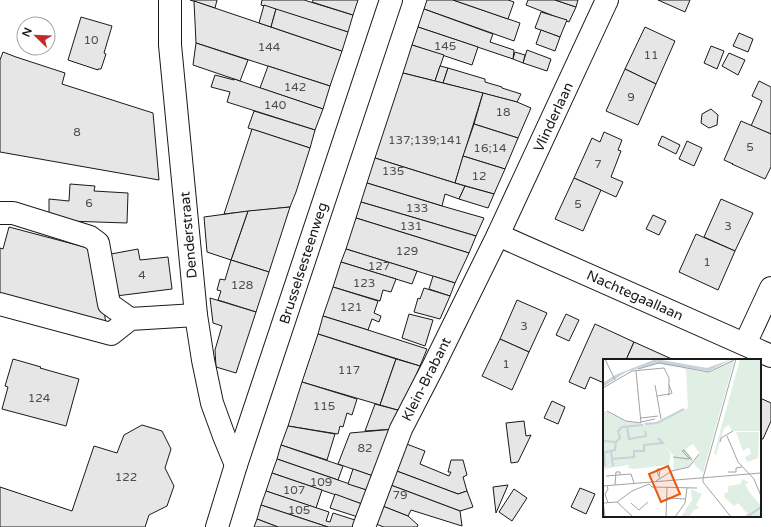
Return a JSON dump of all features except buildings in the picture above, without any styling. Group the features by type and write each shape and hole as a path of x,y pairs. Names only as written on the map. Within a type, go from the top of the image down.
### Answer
{"street":[{"name":"Denderstraat","path":"170,0 170,45 196,315 212,403 236,465"},
{"name":"Brusselsesteenweg","path":"217,527 236,465 391,0"},
{"name":"Vlinderlaan","path":"498,235 607,0"},
{"path":"0,213 20,215 90,237 98,243 109,304 130,319"},
{"name":"Nachtegaallaan","path":"498,235 771,356"},
{"name":"Klein-Brabant","path":"364,527 401,429 498,235"},
{"path":"745,344 771,288"},
{"path":"0,304 110,334 130,319 196,315"}]}
